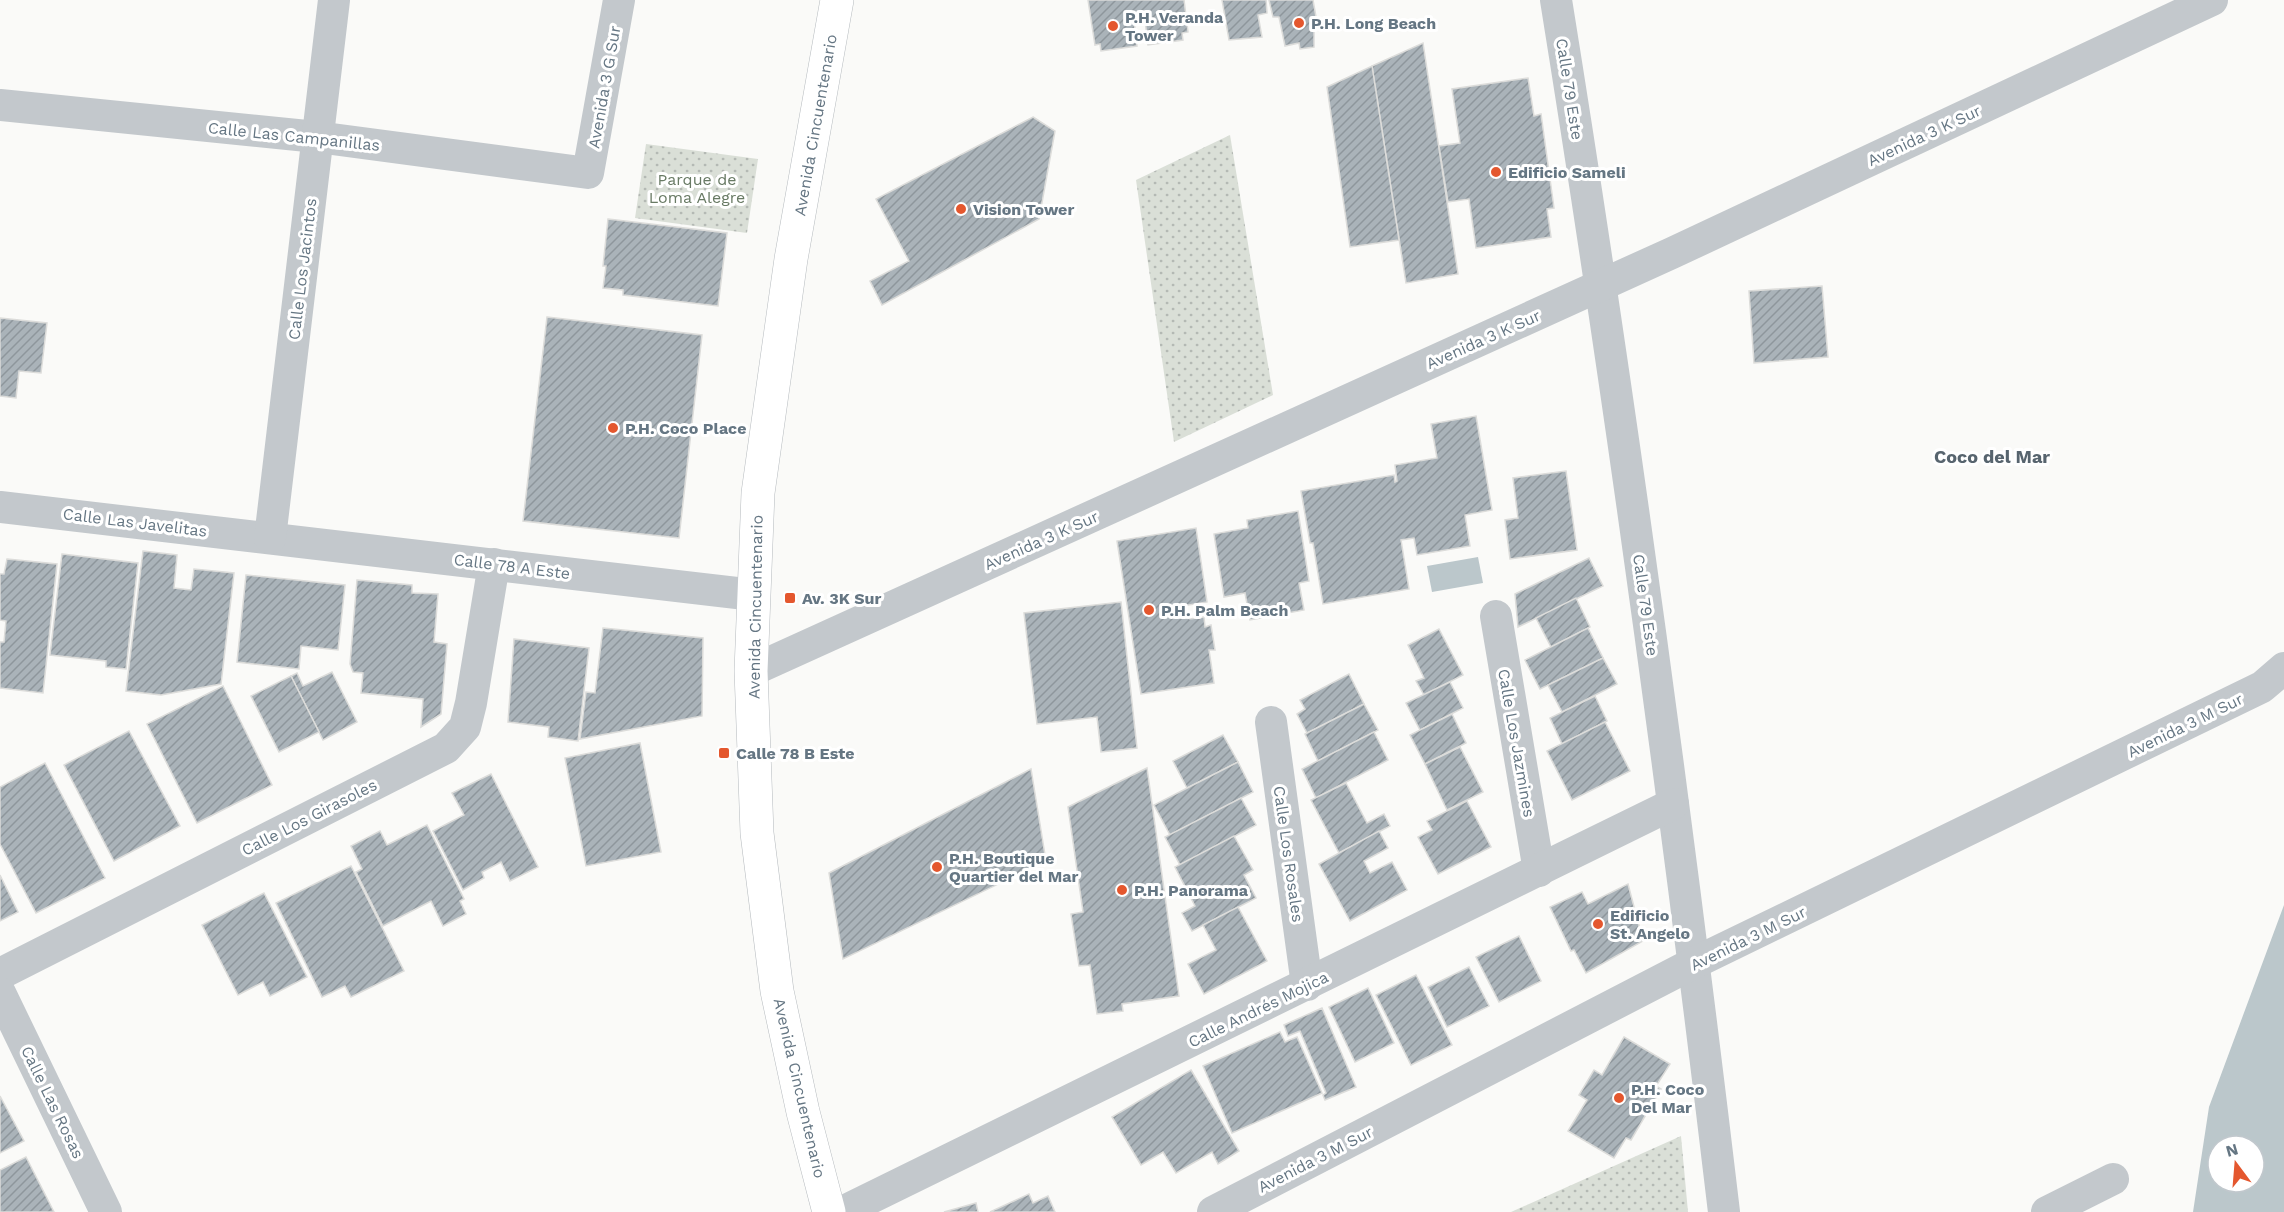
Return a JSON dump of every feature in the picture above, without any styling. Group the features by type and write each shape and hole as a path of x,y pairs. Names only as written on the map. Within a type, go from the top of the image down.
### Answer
{"main road":[{"name":"Avenida Cincuentenario","path":"829,1212 803,1112 777,991 757,833 751,671 758,493 791,259 839,1"}],"street":[{"name":"Calle Los Jacintos","path":"270,538 334,0"},
{"name":"Avenida 3 G Sur","path":"588,173 620,0"},
{"name":"Calle 79 Este","path":"1556,0 1602,285 1694,963 1724,1212"},
{"name":"Avenida 3 K Sur","path":"751,671 1602,285 2212,0"},
{"name":"Calle Las Campanillas","path":"0,105 317,137 588,173"},
{"name":"Calle Las Javelitas","path":"0,507 270,538"},
{"name":"Calle 78 A Este","path":"270,538 754,595"},
{"name":"Calle Los Girasoles","path":"0,974 446,748 465,727 494,564"},
{"name":"Calle Los Jazmines","path":"1496,616 1539,871"},
{"name":"Avenida 3 M Sur","path":"1213,1212 1694,963 2262,687 2284,668"},
{"name":"Calle Los Rosales","path":"1271,722 1307,985"},
{"name":"Calle Andrés Mojica","path":"842,1212 1673,804"},
{"name":"Calle Las Rosas","path":"0,993 106,1212"},
{"path":"2047,1212 2113,1179"}],"green space":[{"path":"1230,135 1273,395 1174,442 1136,180"},
{"name":"Parque de Loma Alegre","path":"646,144 758,159 747,233 635,218"},
{"path":"1681,1136 1688,1212 1511,1212"}],"shaded area":[{"path":"1478,557 1483,583 1432,592 1427,566"},
{"path":"2284,905 2284,1212 2193,1212 2209,1107"}],"building":[{"name":"P.H. Veranda Tower","path":"1088,0 1184,0 1188,32 1182,33 1183,40 1148,45 1145,20 1134,21 1137,46 1101,51 1100,44 1095,45"},
{"name":"P.H. Long Beach","path":"1222,0 1266,0 1267,13 1258,15 1262,37 1229,40"},
{"name":"P.H. Long Beach","path":"1269,0 1313,0 1318,28 1314,29 1314,47 1300,49 1299,43 1285,46 1279,17 1273,17"},
{"path":"1423,43 1458,274 1406,283 1372,66"},
{"path":"1372,66 1399,240 1350,247 1327,87"},
{"name":"Edificio Sameli","path":"1528,78 1534,116 1541,114 1554,208 1547,209 1551,237 1476,248 1469,199 1448,202 1439,146 1460,143 1452,89"},
{"name":"Vision Tower","path":"1033,117 1055,131 1039,219 882,305 870,281 909,261 876,199"},
{"path":"608,219 727,233 718,306 623,295 623,290 603,288"},
{"path":"1822,286 1828,357 1754,363 1749,291"},
{"name":"P.H. Coco Place","path":"547,317 702,335 679,538 523,521"},
{"path":"0,318 47,323 41,373 19,371 16,398 0,396"},
{"path":"1476,416 1492,510 1465,515 1470,546 1417,555 1414,538 1401,540 1409,589 1323,604 1313,543 1310,543 1301,491 1394,475 1395,482 1397,481 1395,465 1437,458 1431,424"},
{"path":"1566,471 1577,550 1510,559 1505,520 1518,518 1513,478"},
{"path":"1298,511 1309,581 1299,583 1304,610 1250,620 1245,593 1224,597 1214,534 1248,528 1247,520"},
{"name":"P.H. Palm Beach","path":"1196,528 1207,602 1170,608 1171,616 1189,613 1190,619 1204,617 1205,627 1211,625 1215,650 1209,650 1214,683 1141,694 1117,541"},
{"path":"143,551 177,555 174,588 191,590 194,569 234,573 221,684 161,695 126,691"},
{"path":"62,554 138,563 126,669 106,667 106,661 50,655"},
{"path":"1589,558 1603,586 1518,627 1515,594"},
{"path":"7,559 57,564 43,693 0,688 0,642 4,642 6,621 0,620 0,574 4,574"},
{"path":"246,575 345,585 338,650 301,646 299,669 237,662"},
{"path":"357,580 412,585 412,593 438,594 434,642 447,644 441,714 421,727 423,699 361,693 363,673 353,672 350,664"},
{"path":"1576,598 1590,627 1551,647 1536,618"},
{"path":"1121,602 1137,748 1101,752 1097,717 1037,724 1024,613"},
{"path":"603,628 703,638 702,716 580,739 586,692 595,693"},
{"path":"1588,628 1603,658 1540,689 1525,660"},
{"path":"1439,629 1463,675 1424,695 1416,681 1424,678 1408,645"},
{"path":"514,639 589,648 578,741 548,737 549,727 508,722"},
{"path":"1603,658 1617,684 1562,712 1548,685"},
{"path":"332,672 357,722 323,740 291,676 297,673 303,686"},
{"path":"1349,674 1364,704 1307,733 1297,714 1305,709 1300,700"},
{"path":"291,676 319,732 279,752 251,696"},
{"path":"1450,682 1463,708 1420,730 1406,703"},
{"path":"223,686 272,785 197,823 147,724"},
{"path":"1595,696 1607,721 1562,744 1550,718"},
{"path":"1364,704 1378,730 1318,761 1305,734"},
{"path":"1452,714 1466,743 1425,764 1410,735"},
{"path":"1605,722 1630,771 1572,800 1547,751"},
{"path":"129,731 180,826 114,861 64,765"},
{"path":"1374,732 1388,760 1316,798 1302,769"},
{"path":"1223,735 1238,762 1187,788 1173,761"},
{"path":"640,743 661,852 586,866 565,758"},
{"path":"1460,747 1483,792 1447,810 1425,764"},
{"path":"1238,762 1253,792 1170,835 1154,805"},
{"path":"45,763 105,878 36,913 0,844 0,787"},
{"name":"P.H. Panorama","path":"1147,768 1179,996 1122,1004 1123,1011 1097,1014 1090,965 1079,966 1071,914 1083,912 1068,807"},
{"name":"P.H. Boutique Quartier del Mar","path":"1031,769 1046,861 843,959 829,873"},
{"path":"491,774 538,867 510,881 501,862 482,872 484,878 463,890 433,831 464,815 452,793"},
{"path":"1346,783 1367,823 1384,814 1390,826 1339,853 1311,800"},
{"path":"1241,798 1256,825 1180,865 1165,837"},
{"path":"1467,801 1491,847 1438,874 1418,837 1432,830 1427,821"},
{"path":"427,825 464,899 460,901 466,914 443,926 431,901 383,926 356,872 362,869 351,846 380,831 387,845"},
{"path":"1379,831 1388,848 1364,861 1370,873 1392,862 1407,890 1350,921 1319,864"},
{"path":"1234,836 1253,870 1244,875 1256,898 1192,931 1182,913 1195,906 1175,867"},
{"path":"351,866 404,971 351,997 345,986 322,997 276,903"},
{"path":"0,875 18,912 0,921"},
{"name":"Edificio St. Angelo","path":"1628,884 1643,941 1586,973 1574,950 1571,951 1550,907 1582,892 1588,904"},
{"path":"264,893 307,977 270,996 263,982 238,995 202,925"},
{"path":"1238,907 1267,961 1204,994 1188,964 1216,950 1203,925"},
{"path":"1519,936 1541,981 1499,1002 1476,957"},
{"path":"1469,967 1489,1006 1447,1027 1428,987"},
{"path":"1416,975 1452,1045 1411,1065 1376,995"},
{"path":"1368,988 1394,1043 1355,1062 1329,1007"},
{"path":"1322,1008 1356,1087 1325,1100 1323,1095 1326,1093 1300,1031 1288,1036 1284,1025"},
{"path":"1280,1032 1285,1042 1297,1037 1322,1093 1232,1133 1203,1066"},
{"name":"P.H. Coco Del Mar","path":"1624,1037 1670,1064 1656,1086 1661,1089 1631,1140 1626,1138 1614,1158 1568,1131 1587,1100 1579,1095 1594,1070 1602,1075"},
{"path":"1191,1070 1239,1151 1218,1164 1212,1152 1176,1173 1163,1152 1141,1165 1112,1117"},
{"path":"0,1096 24,1141 0,1153"},
{"path":"26,1157 54,1212 0,1212 0,1170"},
{"path":"1029,1194 1033,1203 1048,1196 1055,1212 990,1212"},
{"path":"976,1203 978,1212 944,1212"}],"place":[{"name":"P.H. Long Beach","path":"1299,23"},
{"name":"P.H. Veranda Tower","path":"1113,26"},
{"name":"Edificio Sameli","path":"1496,172"},
{"name":"Vision Tower","path":"961,209"},
{"name":"P.H. Coco Place","path":"613,428"},
{"name":"Av. 3K Sur","path":"790,598"},
{"name":"P.H. Palm Beach","path":"1149,610"},
{"name":"Calle 78 B Este","path":"724,753"},
{"name":"P.H. Boutique Quartier del Mar","path":"937,867"},
{"name":"P.H. Panorama","path":"1122,890"},
{"name":"Edificio St. Angelo","path":"1598,924"},
{"name":"P.H. Coco Del Mar","path":"1619,1098"}],"district":[{"name":"Coco del Mar","path":"1992,457"}]}
